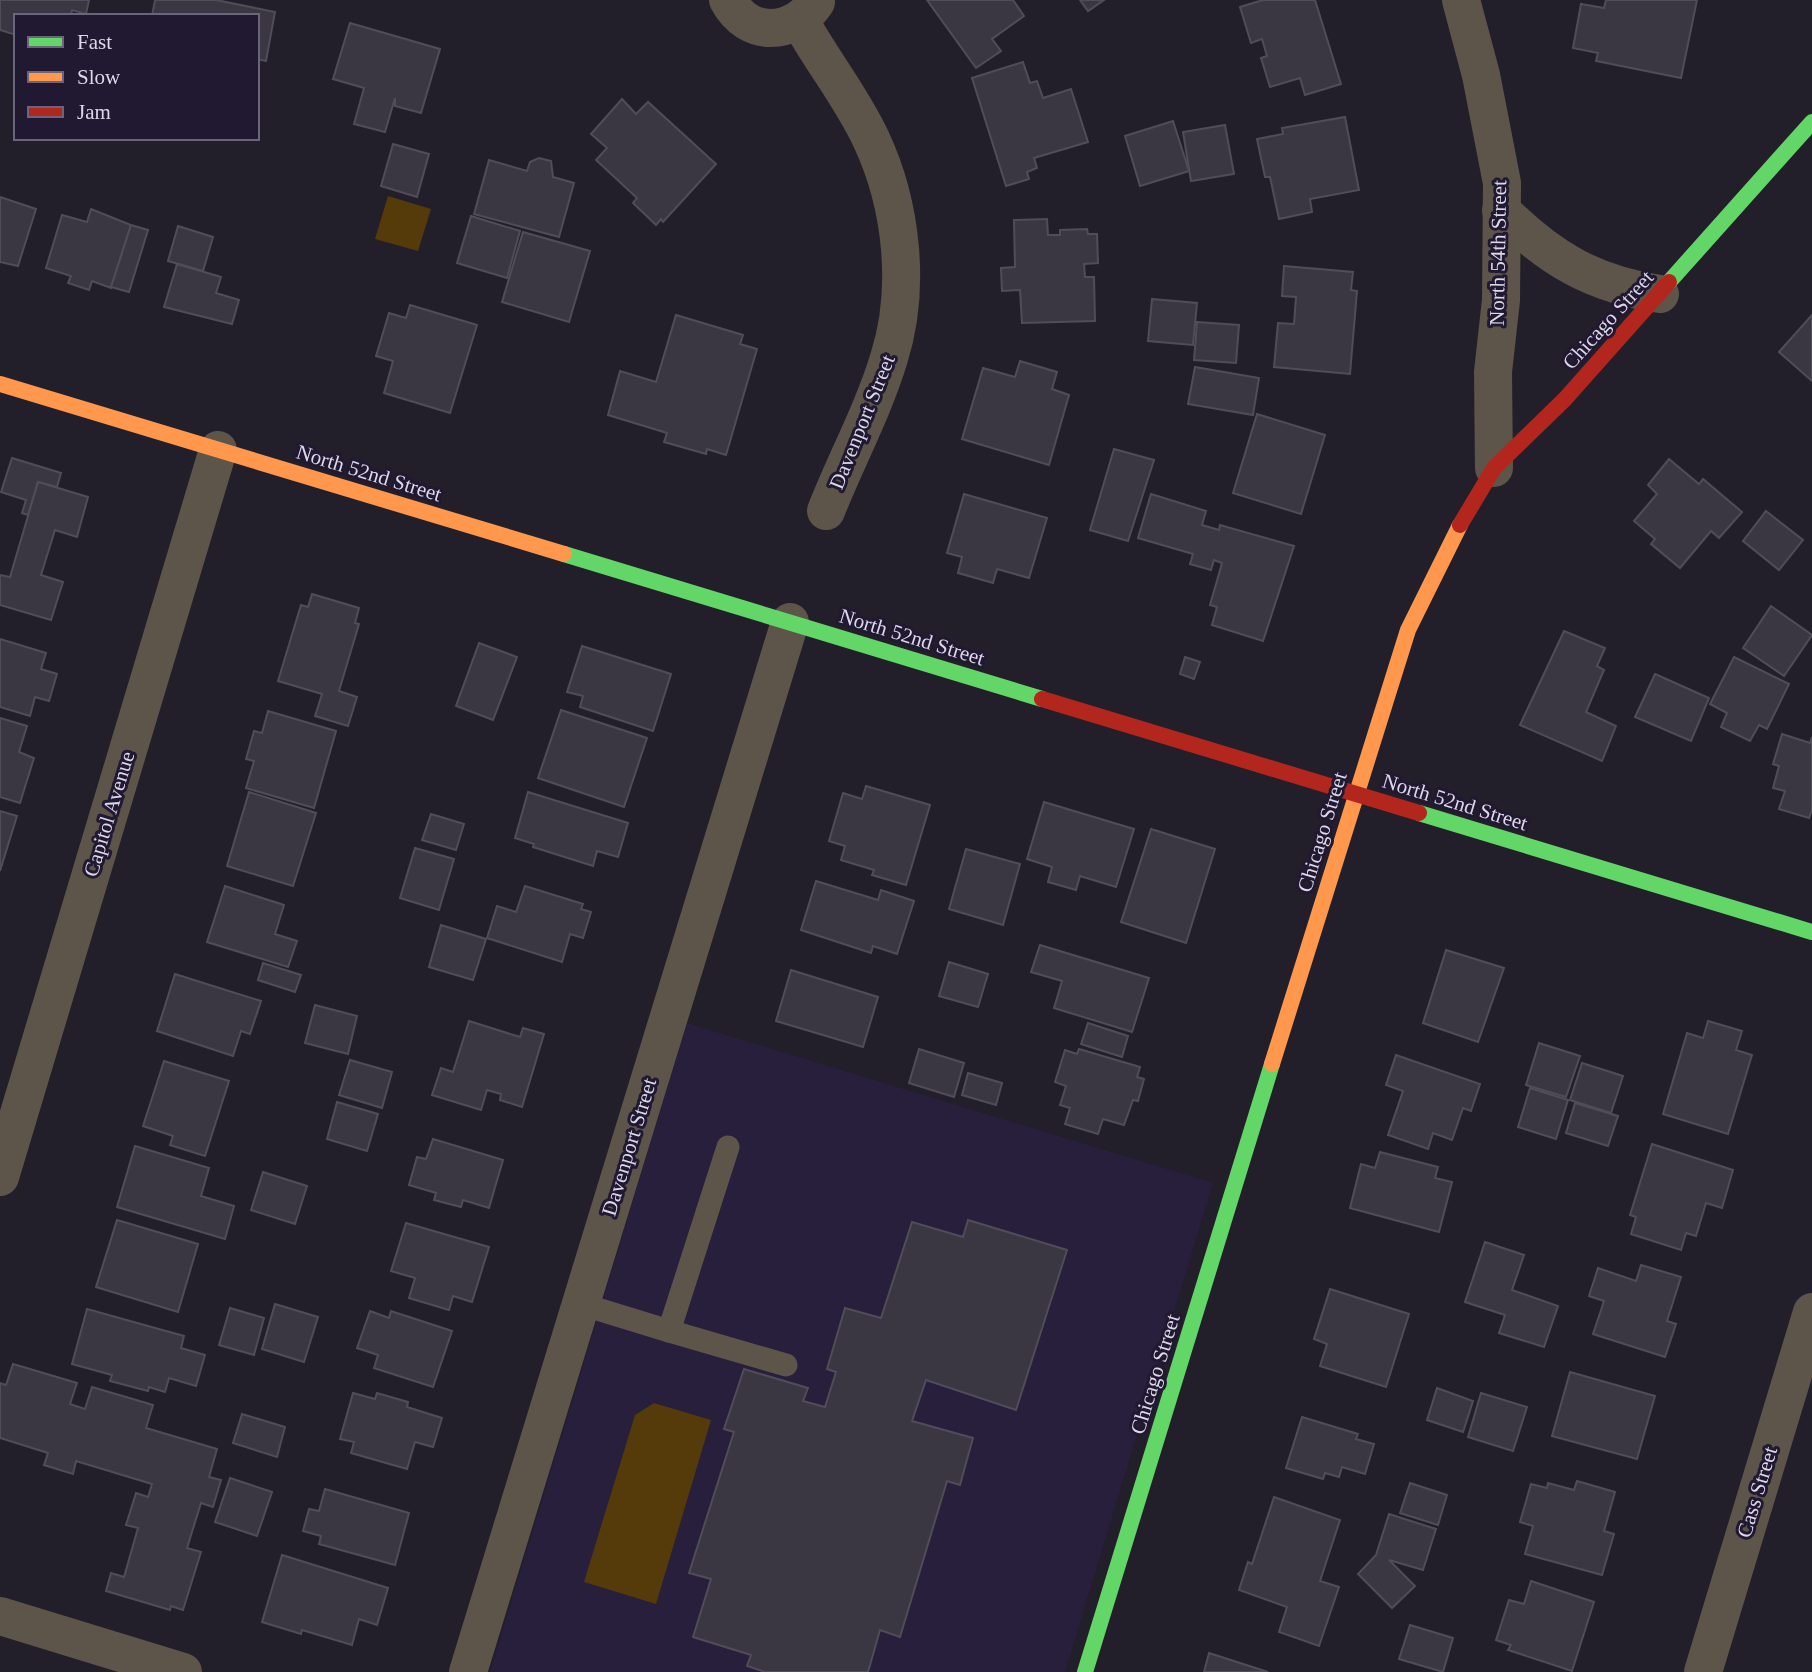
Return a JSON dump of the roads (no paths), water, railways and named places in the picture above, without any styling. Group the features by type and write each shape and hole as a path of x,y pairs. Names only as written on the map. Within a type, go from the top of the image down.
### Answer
{"street":[{"path":"727,0 737,15 765,29 780,29 808,10"},
{"name":"North 54th Street","path":"1461,0 1481,75 1502,183 1501,300 1493,372 1494,468"},
{"name":"Davenport Street","path":"808,10 872,141 892,209 902,262 898,318 890,357 827,511"},
{"name":"Chicago Street","path":"1085,1672 1408,630 1446,549 1494,468 1565,399 1812,122"},
{"path":"1501,210 1547,253 1609,282 1660,294"},
{"name":"North 52nd Street","path":"0,384 1812,932"},
{"name":"Capitol Avenue","path":"0,1177 218,450"},
{"name":"Davenport Street","path":"468,1672 790,622"},
{"name":"Cass Street","path":"1703,1672 1812,1312"},
{"path":"0,1616 183,1672"}],"lane":[{"path":"669,1331 728,1147"},
{"path":"581,1304 786,1365"}]}
